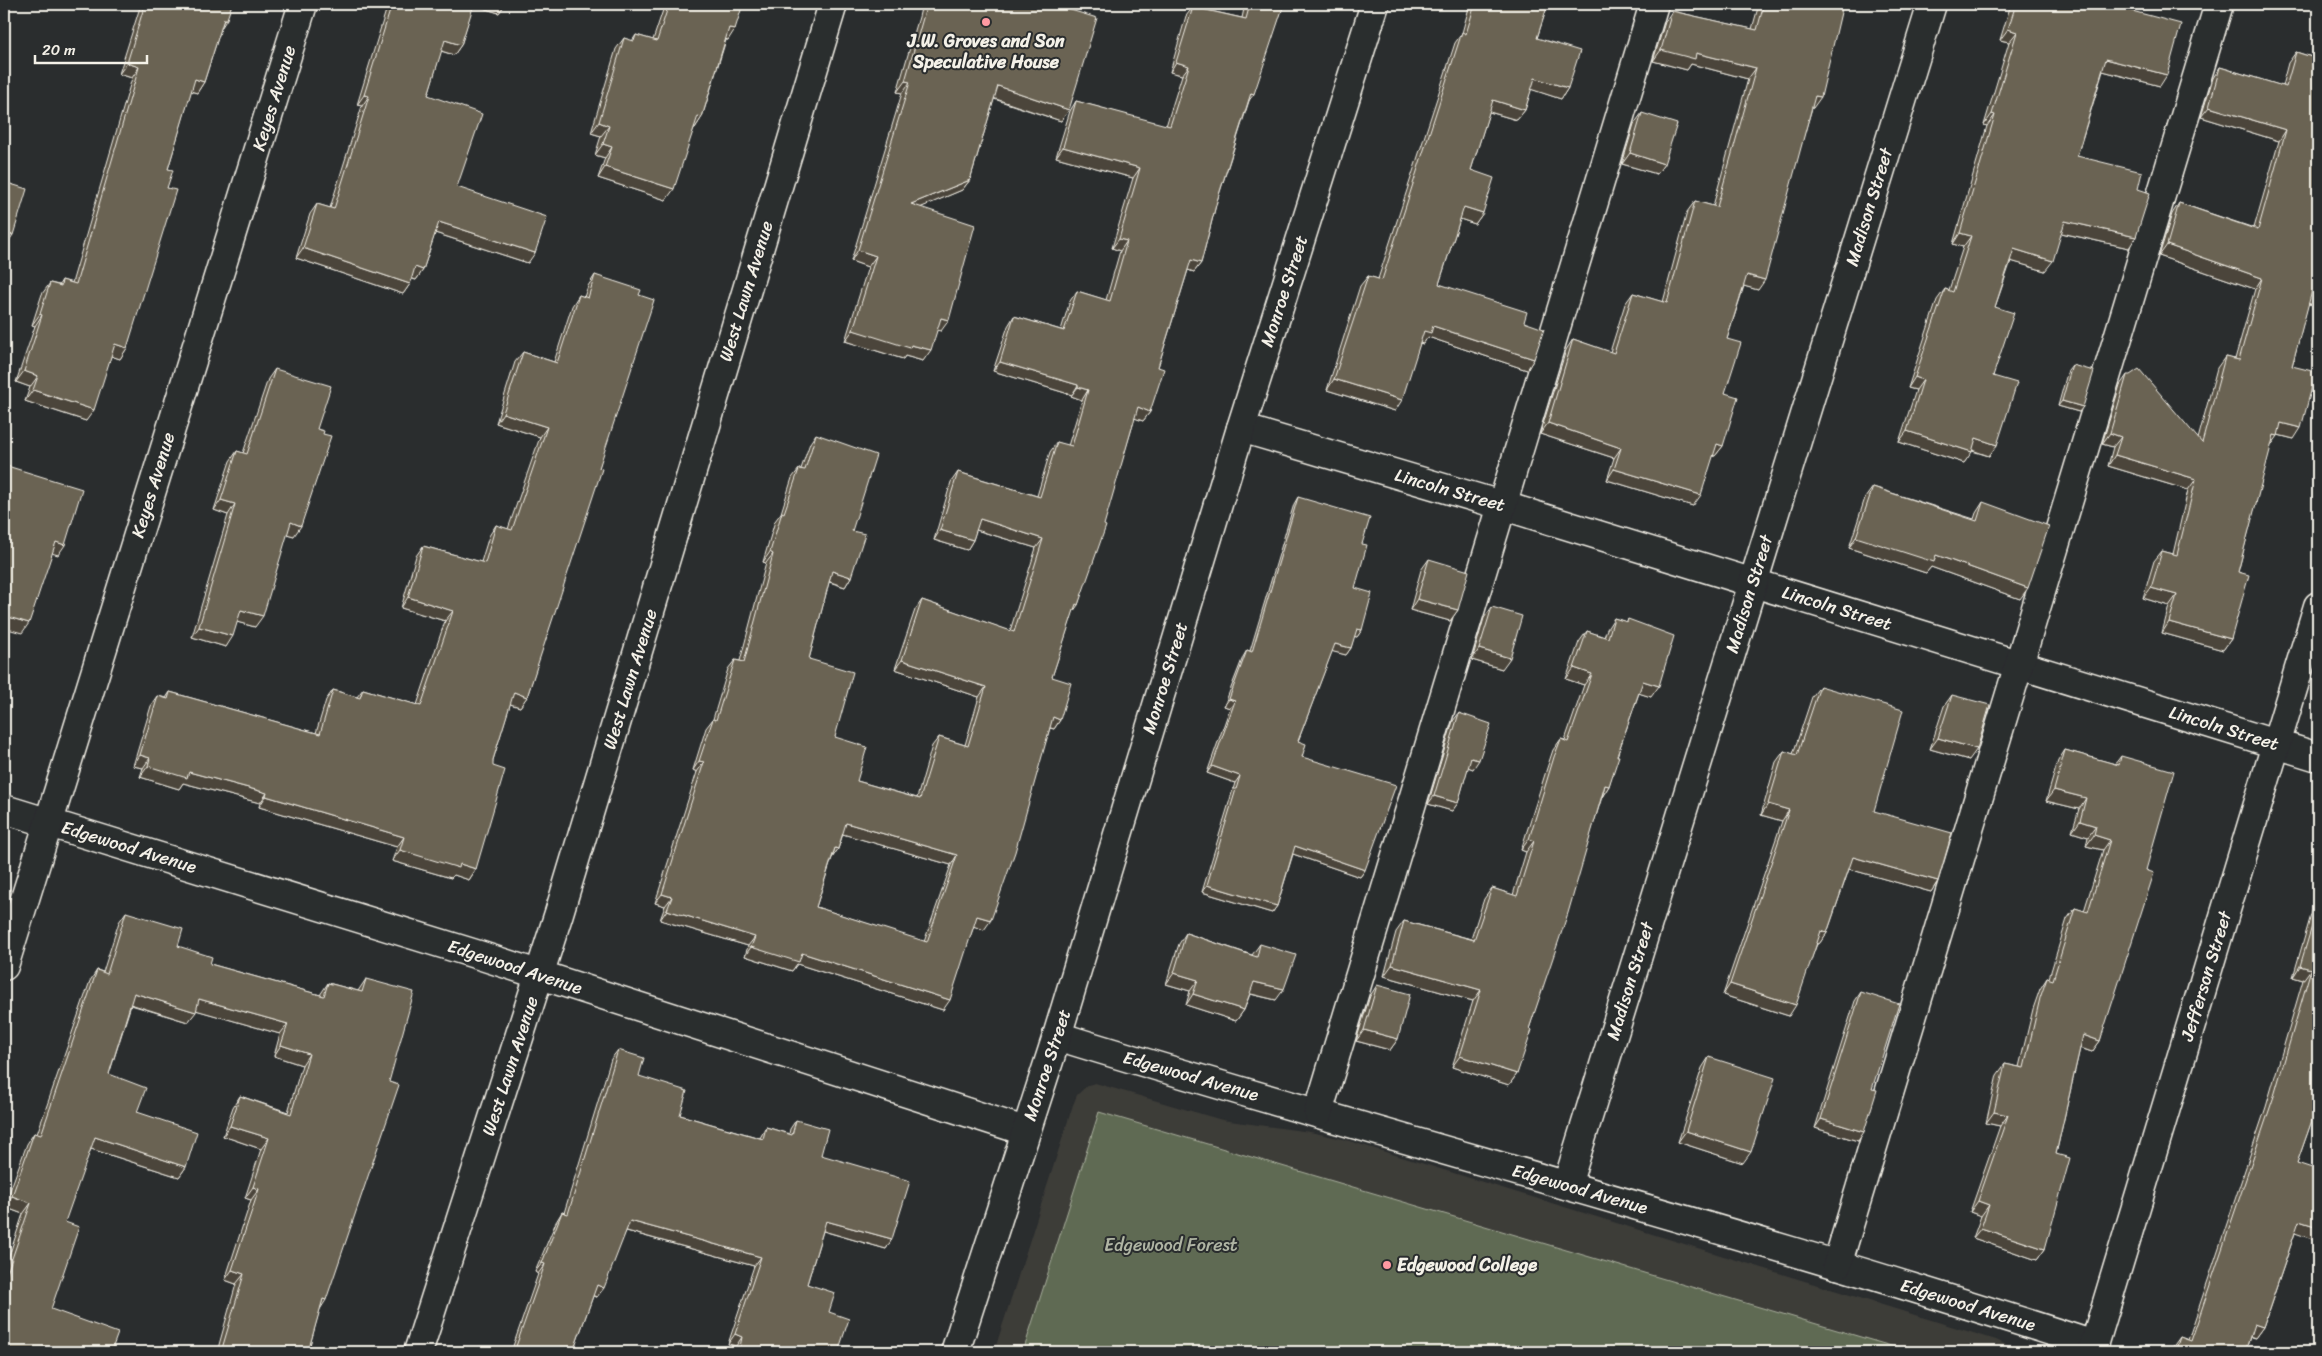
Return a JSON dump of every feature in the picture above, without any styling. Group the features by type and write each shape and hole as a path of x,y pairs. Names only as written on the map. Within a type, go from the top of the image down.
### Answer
{"street":[{"name":"Keyes Avenue","path":"4,966 303,4"},
{"name":"West Lawn Avenue","path":"418,1352 540,974 833,4"},
{"name":"Monroe Street","path":"955,1352 1057,1036 1241,428 1375,4"},
{"path":"1318,1113 1654,4"},
{"name":"Madison Street","path":"1567,1185 1932,4"},
{"path":"1837,1265 2219,4"},
{"name":"Lincoln Street","path":"1241,428 1501,505 2318,757"},
{"name":"Jefferson Street","path":"2093,1349 2318,606"},
{"name":"Edgewood Avenue","path":"4,809 540,974 1025,1131"},
{"name":"Edgewood Avenue","path":"1057,1036 1837,1265 2093,1349"}],"shaded area":[{"name":"Edgewood Forest","path":"1095,1083 1222,1120 1310,1132 1343,1139 1996,1340 2021,1352 994,1352 1073,1105 1077,1095 1088,1085"}],"green space":[{"name":"Edgewood Forest","path":"1099,1112 1908,1351 1023,1352"}],"building":[{"path":"145,4 232,4 227,19 224,19 204,82 195,79 168,169 173,170 167,188 176,190 127,348 115,344 94,410 33,390 38,376 24,371 50,283 61,286 62,280 76,284 139,67 127,63"},
{"path":"392,4 474,4 461,45 445,40 428,95 482,114 457,187 547,217 535,253 439,222 423,270 415,267 410,284 303,248 317,204 334,209 369,96 364,95"},
{"path":"669,4 743,4 735,29 729,28 702,117 698,116 674,189 605,167 612,147 603,144 609,126 599,122 624,38 634,41 636,35 657,41"},
{"path":"927,4 1051,4 1097,18 1069,110 998,86 970,180 911,204 975,225 949,320 941,318 931,350 911,345 910,348 853,330 876,256 858,250 910,82 905,81"},
{"path":"1250,4 1284,4 1254,94 1251,93 1217,201 1201,263 1191,260 1158,367 1164,369 1150,412 1138,407 1104,525 1106,526 1078,605 1076,604 1052,677 1071,683 1060,720 1053,717 1015,852 991,920 977,916 950,1000 802,953 799,962 751,947 755,937 667,910 672,897 662,894 704,762 699,761 713,719 716,720 735,660 744,662 773,554 770,552 782,512 784,513 799,469 805,470 816,434 876,455 852,531 865,534 851,577 832,571 809,659 853,672 835,737 867,747 857,781 920,799 939,737 968,746 986,687 902,660 922,600 1014,632 1043,539 980,519 973,540 940,530 958,472 1040,497 1057,442 1072,446 1088,390 1078,387 1078,385 1000,362 1014,316 1064,331 1077,291 1110,301 1127,241 1119,239 1140,168 1063,147 1076,101 1170,126 1189,66 1176,62 1193,7 1246,19","holes":["846,823 957,855 927,942 816,907 835,848 838,849"]},
{"path":"1475,4 1548,4 1537,38 1580,51 1568,88 1535,78 1525,110 1493,100 1471,170 1494,178 1483,213 1464,207 1439,284 1527,312 1524,322 1544,329 1534,359 1433,326 1431,333 1424,331 1402,400 1334,379 1368,276 1382,280 1462,32 1466,34"},
{"path":"1764,4 1843,4 1821,97 1815,96 1765,280 1747,275 1727,339 1741,343 1725,393 1738,397 1723,446 1717,444 1701,495 1614,469 1621,448 1548,423 1573,339 1614,353 1633,293 1667,303 1695,201 1717,207 1756,68 1696,53 1695,59 1661,50 1672,11 1757,30"},
{"path":"2016,4 2101,4 2181,24 2167,75 2106,59 2077,156 2142,172 2138,189 2150,193 2136,237 2065,221 2053,261 2014,249 1995,307 2014,313 1993,376 2017,383 1997,445 1976,438 1972,452 1907,431 1923,380 1915,377 1945,289 1953,292 1971,236 1960,233 1995,115 1992,114 2017,32 2008,29"},
{"path":"2296,52 2318,59 2318,294 2312,291 2292,366 2316,372 2301,428 2281,423 2278,436 2274,435 2238,572 2249,575 2231,639 2169,622 2177,595 2151,588 2162,551 2177,555 2196,479 2115,455 2121,437 2110,433 2127,375 2139,369 2202,443 2225,357 2239,360 2262,278 2167,245 2179,203 2258,230 2286,130 2209,107 2220,67 2286,87"},
{"path":"1642,113 1677,124 1664,164 1630,153"},
{"path":"4,182 27,189 13,235 4,233"},
{"path":"595,275 641,290 639,295 654,300 599,468 602,469 527,697 514,692 493,760 493,766 505,770 476,869 460,864 459,868 400,850 404,837 266,796 267,793 189,772 187,778 148,766 150,758 140,755 158,696 168,699 170,692 320,734 333,690 360,698 363,689 421,706 453,611 408,597 423,546 485,563 496,525 512,530 547,427 503,413 523,352 557,363 579,295 588,298"},
{"path":"2072,365 2094,371 2083,407 2062,401"},
{"path":"275,369 331,386 317,429 324,431 323,434 331,436 301,526 291,522 263,616 241,610 233,636 199,627 235,504 221,500 237,451 247,454"},
{"path":"4,465 82,489 65,545 56,542 29,623 5,616 4,620"},
{"path":"1873,487 1977,521 1983,502 2049,526 2028,588 1936,555 1934,562 1856,537"},
{"path":"1298,497 1370,518 1362,544 1367,545 1355,588 1372,593 1362,630 1357,629 1351,648 1335,644 1298,741 1306,744 1302,757 1396,785 1365,870 1295,846 1277,906 1207,885 1240,776 1212,766 1235,701 1229,699 1247,650 1252,652"},
{"path":"1429,559 1469,571 1458,610 1417,599"},
{"path":"1492,607 1522,616 1510,658 1479,649"},
{"path":"1614,618 1627,622 1628,619 1674,636 1659,686 1643,681 1617,756 1619,756 1609,786 1605,785 1568,913 1529,1029 1532,1030 1517,1074 1460,1056 1481,990 1392,965 1404,921 1474,940 1492,888 1517,896 1534,841 1529,839 1554,757 1561,739 1568,742 1592,674 1574,668 1587,631 1608,638"},
{"path":"1820,686 1903,710 1874,811 1952,833 1938,881 1853,857 1827,933 1821,931 1796,1005 1730,984 1789,810 1768,804 1784,751 1797,755"},
{"path":"1952,695 1990,705 1977,749 1938,738"},
{"path":"1459,713 1491,724 1479,760 1471,758 1458,803 1434,796"},
{"path":"2065,750 2119,765 2121,756 2174,771 2146,870 2154,873 2100,1041 2083,1035 2056,1154 2070,1158 2045,1249 1981,1228 1989,1205 1978,1201 2008,1115 1994,1112 2005,1064 2024,1068 2040,998 2047,978 2053,980 2075,908 2088,912 2110,840 2094,835 2096,826 2080,821 2086,798 2054,790"},
{"path":"2318,906 2318,1110 2316,1109 2297,1163 2318,1170 2318,1227 2299,1221 2263,1327 2254,1324 2245,1352 2175,1352 2180,1337 2191,1341 2274,1096 2311,969 2300,966"},
{"path":"126,912 183,929 178,946 212,957 210,964 324,996 328,983 362,992 366,979 414,992 389,1082 399,1085 326,1300 323,1299 308,1352 221,1352 244,1274 232,1270 259,1189 253,1187 269,1138 230,1126 240,1096 291,1114 309,1054 281,1045 288,1024 199,999 196,1012 134,993 109,1074 146,1088 137,1112 197,1132 186,1167 95,1137 65,1222 79,1227 51,1309 118,1333 111,1352 57,1352 43,1347 41,1352 4,1352 4,1282 31,1203 12,1196 34,1133 41,1135 97,970 107,974"},
{"path":"1186,933 1257,957 1260,944 1296,955 1284,989 1254,982 1244,1010 1193,994 1198,980 1174,973"},
{"path":"1377,985 1410,994 1398,1039 1364,1030"},
{"path":"1861,992 1899,1004 1872,1089 1877,1090 1864,1132 1821,1119"},
{"path":"618,1050 644,1058 639,1076 687,1091 680,1115 763,1139 766,1127 792,1135 796,1120 828,1129 821,1155 910,1181 892,1239 826,1221 807,1284 835,1293 829,1312 849,1319 838,1352 739,1352 742,1337 735,1334 761,1257 630,1221 604,1288 597,1285 573,1352 514,1352 545,1264 542,1263 562,1212 568,1214"},
{"path":"1709,1057 1775,1078 1751,1152 1686,1131"}],"place":[{"name":"J.W. Groves and Son Speculative House","path":"986,22"},
{"name":"Edgewood College","path":"1387,1265"}]}
